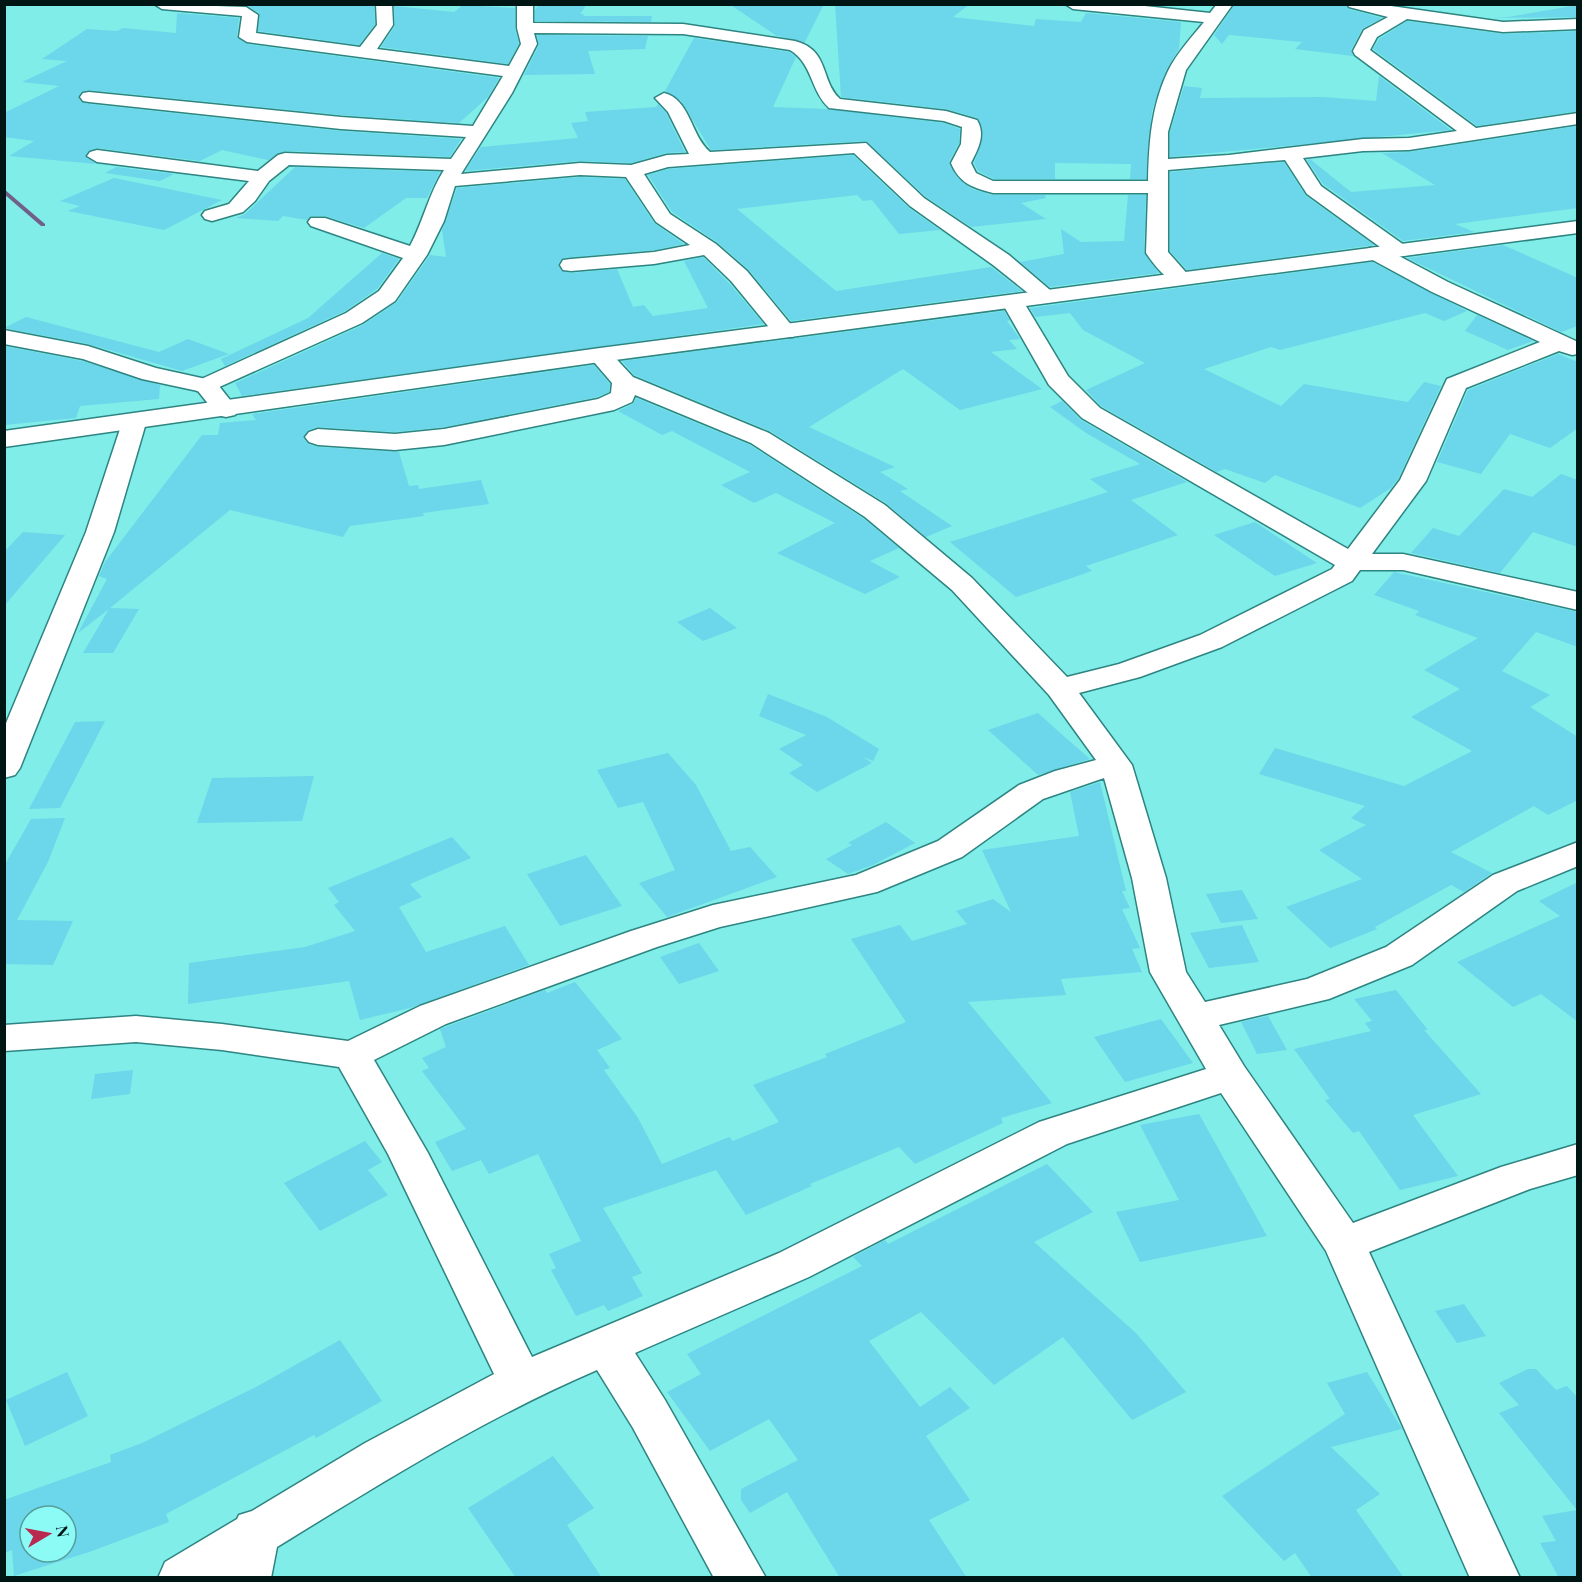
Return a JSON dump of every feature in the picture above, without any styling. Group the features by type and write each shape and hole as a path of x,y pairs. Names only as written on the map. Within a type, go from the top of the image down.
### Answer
{"street":[{"path":"162,4 246,12 250,15 247,37 513,72"},
{"path":"364,53 380,36 385,25 384,4"},
{"path":"4,336 88,353 150,374 206,386 354,318 387,296 417,255 434,220 452,173 479,132 529,44 525,28 525,4"},
{"path":"1073,4 1220,11"},
{"path":"1355,4 1405,14 1503,27 1578,23"},
{"path":"1553,9 1578,23"},
{"path":"1180,278 1156,253 1159,132 1177,70 1220,11"},
{"path":"1405,14 1370,34 1361,51 1471,133"},
{"path":"525,28 683,29 795,46 807,52 815,63 827,98 835,104 946,116 970,124 974,133 961,163 969,179 980,184 993,187 1158,187"},
{"path":"89,97 341,123 479,132"},
{"path":"664,98 675,106 693,150 705,158"},
{"path":"1158,165 1363,145 1409,144 1578,118"},
{"path":"212,215 236,208 248,198 262,177 285,159 297,158 452,173 580,169 632,171 667,161 859,147 917,202 1001,260 1046,296"},
{"path":"1290,153 1314,190 1373,235 1389,251 1440,287 1569,347"},
{"path":"98,156 262,177"},
{"path":"632,171 663,218 709,248 739,276 784,332"},
{"path":"318,222 417,255"},
{"path":"4,439 134,423 600,355 1578,227"},
{"path":"572,265 654,258 709,248"},
{"path":"1012,301 1058,380 1091,412 1351,562 1403,561 1578,601"},
{"path":"1060,688 1129,671 1211,641 1342,575 1413,481 1456,384 1569,347"},
{"path":"600,355 624,382 760,438 875,510 962,584 1060,688 1116,765 1149,878 1168,972 1230,1076 1344,1244 1495,1578"},
{"path":"318,437 395,442 486,430 605,405 623,397 624,382"},
{"path":"206,386 226,410"},
{"path":"4,768 100,532 134,423"},
{"path":"4,1038 136,1029 222,1037 352,1055 433,1015 644,939 713,917 865,884 950,849 1032,792 1067,778 1116,765"},
{"path":"1196,1017 1316,990 1400,956 1504,883 1578,853"},
{"path":"352,1055 408,1153 521,1382"},
{"path":"183,1578 256,1531 521,1382 794,1265 1053,1133 1230,1076"},
{"path":"1344,1244 1516,1178 1578,1159"},
{"path":"606,1346 649,1414 741,1578"},
{"path":"246,1578 256,1531"}],"building":[{"path":"238,4 374,4 375,24 359,45 258,31 259,13 247,5"},
{"path":"539,4 587,4 580,14 584,14 583,16 652,16 651,22 535,21 535,10"},
{"path":"729,4 824,4 805,42 777,36"},
{"path":"835,4 970,4 953,17 1034,26 1036,19 1081,22 1086,13 1181,22 1179,49 1166,70 1152,111 1146,179 1130,179 1131,164 1055,163 1055,179 994,179 978,171 974,163 983,137 978,118 946,109 841,97"},
{"path":"1235,4 1345,4 1348,9 1382,18 1362,29 1351,50 1353,56 1295,49 1302,42 1229,35 1222,44 1214,35"},
{"path":"463,5 515,8 515,28 519,44 508,64 381,47 395,26 394,6 454,12"},
{"path":"1578,5 1578,17 1493,18 1508,17"},
{"path":"177,13 239,18 237,37 247,44 499,78 488,97 459,123 341,115 89,90 81,92 78,97 81,102 89,104 341,131 461,139 450,157 285,151 268,160 222,150 200,161 97,148 88,151 85,156 96,164 9,156 34,141 4,137 4,113 59,86 22,82 67,61 42,59 87,29 117,31 123,28 176,33"},
{"path":"1407,21 1503,34 1578,31 1578,111 1477,126 1373,49 1379,39"},
{"path":"537,35 648,36 645,49 588,51 595,74 524,75 539,45"},
{"path":"694,38 789,52 796,57 773,107 827,109 944,123 960,129 959,143 949,162 957,177 972,189 992,195 1045,195 1046,198 1021,203 1046,219 971,227 925,196 866,141 711,150 681,101 665,91"},
{"path":"1379,76 1451,130 1170,157 1170,132 1184,86 1202,88 1200,98 1323,97 1376,101"},
{"path":"658,104 666,113 685,152 666,153 631,163 580,161 465,171 481,147 578,138 571,123 588,121 585,112 656,107"},
{"path":"1578,126 1578,208 1455,224 1474,232 1403,241 1323,184 1307,160 1310,159 1351,192 1435,185 1382,153 1409,152"},
{"path":"853,155 909,208 940,230 899,234 872,200 863,201 857,195 737,209 836,291 991,267 1022,291 791,321 748,269 717,242 672,212 648,175 668,169"},
{"path":"1284,162 1306,196 1374,245 1187,270 1170,251 1170,172"},
{"path":"116,167 174,174 160,181 105,173"},
{"path":"295,167 440,172 427,198 406,198 364,228 325,216 311,216 307,220 283,216 278,221 236,218 245,214"},
{"path":"580,177 625,179 654,223 684,244 654,250 563,258 558,264 561,271 571,273 617,269 633,307 644,305 653,316 708,308 684,261 703,257 764,324 242,396 235,383 363,325 397,302 430,255 446,257 442,230 457,188"},
{"path":"114,178 222,200 164,230 68,211 80,206 60,201"},
{"path":"1128,195 1146,195 1144,253 1159,273 1050,287 1020,262 1064,254 1061,229 1081,242 1124,241"},
{"path":"1503,245 1578,278 1578,326 1561,332 1407,258"},
{"path":"382,253 399,259 377,289 345,311 225,366 221,359 308,318"},
{"path":"1372,262 1467,311 1444,321 1425,313 1280,350 1271,347 1204,369 1281,406 1304,384 1408,402 1424,382 1441,386 1398,479 1391,488 1360,508 1275,475 1265,483 1225,469 1217,472 1101,406 1086,390 1145,363 1083,330 1070,313 1035,317 1030,308"},
{"path":"1004,311 1010,320 1007,321 1020,339 1009,340 1017,349 991,352 1042,389 960,410 903,369 809,427 895,467 880,472 908,489 900,491 952,526 926,537 886,503 770,431 634,375 622,361"},
{"path":"1477,315 1533,341 1508,350 1465,331"},
{"path":"26,317 159,352 188,339 229,354 182,371 88,344 4,328"},
{"path":"4,346 82,361 160,385 159,399 80,406 76,418 4,425"},
{"path":"1558,354 1578,362 1578,428 1550,448 1510,434 1481,474 1437,462 1468,390"},
{"path":"594,365 610,384 609,392 597,397 444,427 395,432 318,427 308,430 303,438 308,444 317,447 399,452 409,486 418,485 419,489 481,480 489,504 350,526 343,537 230,510 110,608 139,609 113,653 83,653 109,609 78,633 107,579 99,576 105,562 202,435 218,435 220,423 256,420 252,414"},
{"path":"636,398 750,445 864,519 899,548 870,561 900,577 865,594 777,553 835,523 776,493 754,503 721,485 750,472 672,431 662,435 618,411 633,404"},
{"path":"1062,401 1081,420 1187,482 1131,500 1178,535 1086,566 1092,571 1016,597 950,542 1108,492 1090,479 1140,464 1086,433 1050,407"},
{"path":"1561,474 1578,480 1578,547 1533,532 1500,573 1411,553 1433,528 1459,536 1504,489 1532,497"},
{"path":"1255,522 1317,563 1275,576 1214,535"},
{"path":"23,532 65,535 4,606 4,552"},
{"path":"1394,572 1578,612 1578,647 1536,632 1502,671 1550,695 1530,707 1578,737 1578,800 1548,815 1534,806 1451,852 1492,873 1464,892 1451,885 1375,927 1377,929 1330,948 1286,907 1362,879 1319,850 1366,825 1351,818 1365,806 1259,774 1275,748 1404,786 1472,751 1411,717 1460,689 1424,670 1478,638 1415,615 1419,611 1374,595"},
{"path":"710,608 737,628 703,641 677,622"},
{"path":"768,694 827,717 879,749 873,761 863,757 872,763 817,792 789,773 803,765 779,749 806,735 759,716"},
{"path":"1038,713 1090,759 1038,775 988,730"},
{"path":"105,721 60,808 29,809 75,722"},
{"path":"668,753 696,785 731,851 750,847 777,877 667,917 639,883 675,870 643,802 618,808 597,770"},
{"path":"314,776 302,821 197,823 212,778"},
{"path":"1100,782 1126,891 1122,891 1130,908 1122,909 1140,948 1132,949 1142,972 1061,979 1066,995 968,1002 1052,1103 1001,1118 1003,1123 915,1164 899,1147 810,1184 812,1186 746,1215 716,1170 603,1208 642,1273 632,1277 643,1296 608,1311 604,1305 576,1316 551,1270 556,1268 549,1254 581,1241 538,1154 489,1174 481,1160 452,1171 435,1142 466,1129 422,1071 429,1068 422,1058 446,1047 440,1029 545,990 547,993 575,982 622,1039 597,1050 610,1068 604,1070 638,1118 662,1164 729,1137 733,1141 779,1122 753,1085 827,1057 825,1054 906,1022 851,939 900,925 912,941 967,924 956,911 993,899 1011,912 982,850 1079,836 1070,792"},
{"path":"65,818 48,862 17,920 73,921 53,965 4,964 4,866 31,819"},
{"path":"886,822 915,843 873,865 848,874 826,859 852,845 848,843"},
{"path":"452,837 471,858 410,884 422,897 399,907 426,952 505,926 529,965 410,1008 360,1020 349,981 188,1004 189,963 305,947 355,931 334,905 339,902 328,888"},
{"path":"586,855 622,906 560,926 527,874"},
{"path":"1578,882 1578,1022 1541,994 1513,1007 1457,962 1560,916 1539,901"},
{"path":"1242,890 1258,919 1221,923 1206,894"},
{"path":"1242,925 1259,962 1209,968 1190,933"},
{"path":"699,943 719,971 679,984 660,957"},
{"path":"1396,990 1428,1030 1424,1030 1481,1094 1413,1115 1458,1176 1400,1190 1359,1131 1353,1133 1325,1100 1330,1099 1294,1049 1371,1031 1365,1023 1372,1021 1354,999"},
{"path":"1268,1016 1287,1050 1257,1054 1241,1022"},
{"path":"1161,1019 1193,1063 1125,1082 1094,1037"},
{"path":"133,1070 130,1094 91,1099 95,1074"},
{"path":"1199,1114 1267,1236 1140,1262 1116,1212 1179,1200 1140,1125"},
{"path":"365,1141 382,1162 368,1170 388,1195 320,1231 284,1183"},
{"path":"1047,1164 1093,1212 1034,1242 1136,1333 1186,1392 1132,1420 1063,1337 994,1385 921,1312 869,1341 920,1407 950,1387 970,1408 926,1436 970,1500 929,1520 967,1578 840,1578 787,1492 750,1513 741,1500 741,1489 798,1460 769,1419 710,1451 667,1392 701,1374 687,1354 862,1266 853,1257 885,1240 888,1244"},
{"path":"1464,1304 1486,1336 1457,1343 1435,1311"},
{"path":"340,1340 382,1401 316,1438 314,1435 166,1514 169,1522 78,1555 78,1504 18,1504 18,1564 51,1564 14,1576 12,1550 4,1553 4,1500 111,1462 110,1455 142,1443 256,1387"},
{"path":"1528,1369 1536,1369 1556,1390 1567,1386 1578,1398 1578,1578 1559,1578 1540,1543 1556,1541 1542,1516 1577,1510 1499,1413 1519,1405 1499,1383"},
{"path":"67,1372 88,1416 25,1446 6,1400"},
{"path":"1367,1372 1402,1429 1331,1447 1380,1494 1356,1510 1404,1578 1312,1578 1295,1553 1284,1561 1222,1496 1345,1414 1327,1383"},
{"path":"553,1456 594,1508 567,1525 602,1578 516,1578 468,1508"}],"waterway":[{"path":"4,191 43,225"}]}
